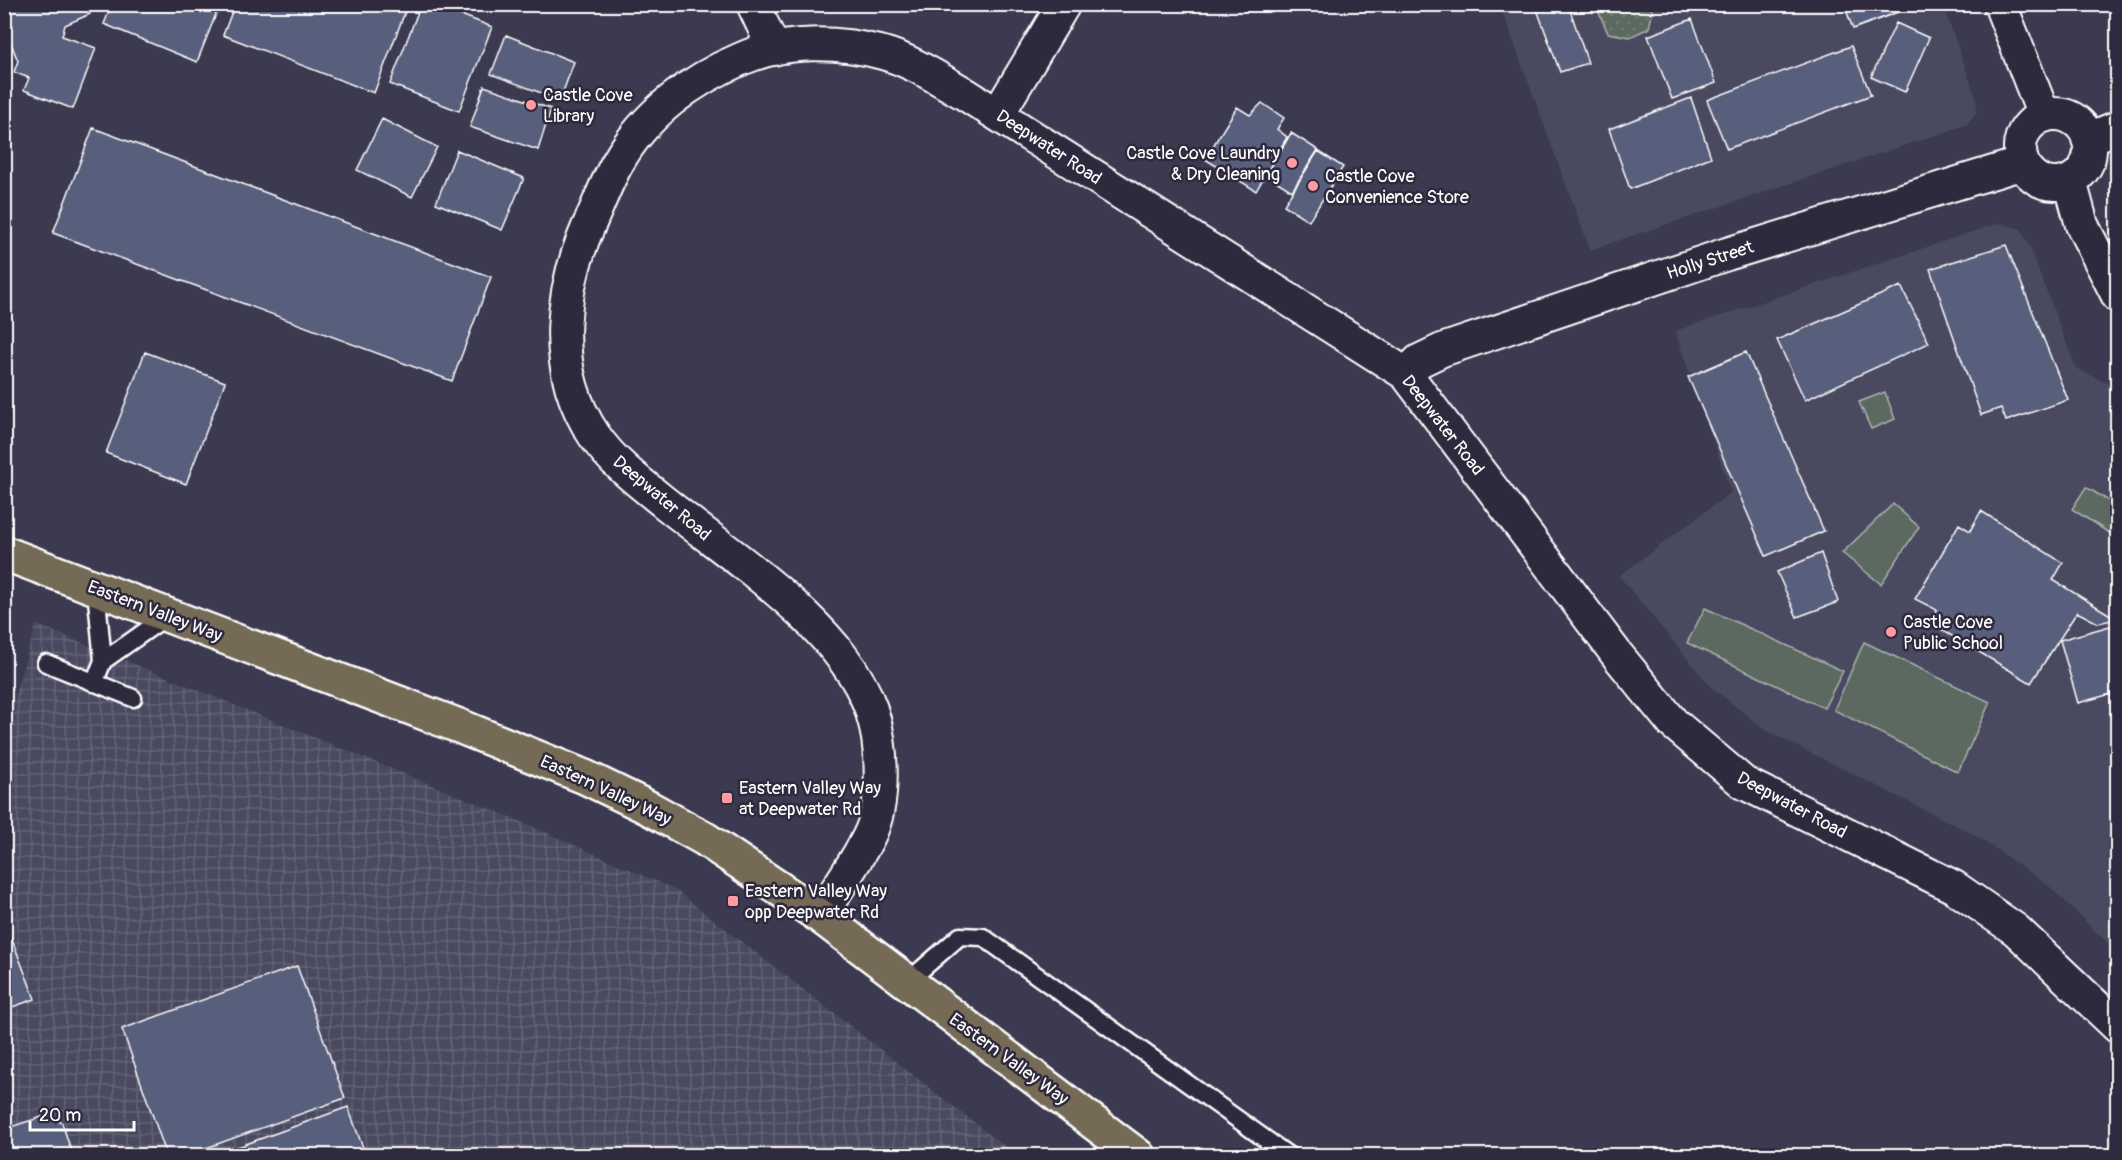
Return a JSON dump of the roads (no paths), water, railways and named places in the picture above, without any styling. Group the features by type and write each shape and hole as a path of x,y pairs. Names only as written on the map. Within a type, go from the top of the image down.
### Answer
{"main road":[{"name":"Eastern Valley Way","path":"4,553 459,726 585,777 705,839 820,916 906,984 1138,1155"}],"street":[{"path":"753,4 774,49"},
{"path":"998,114 1064,4"},
{"path":"2000,4 2044,116"},
{"name":"Deepwater Road","path":"820,916 870,835 879,794 881,753 870,708 852,672 833,644 776,588 675,511 614,460 594,436 578,404 563,345 564,314 570,283 589,224 618,161 646,125 677,94 710,71 747,56 774,49 819,44 883,53 906,62 998,114 1406,375 1618,656 1672,723 1744,783 1954,887 2016,930 2118,1027"},
{"path":"2044,116 2066,116 2076,121 2088,139 2088,158 2085,168 2070,181 2059,184 2037,180 2022,164 2020,152 2025,130 2044,116"},
{"path":"2088,139 2118,127"},
{"name":"Holly Street","path":"1406,375 1419,361 1442,350 1721,256 2022,164"},
{"path":"2070,181 2082,225 2098,261 2118,296"}],"lane":[{"path":"94,683 103,661 96,589"},
{"path":"103,661 167,616"},
{"path":"46,663 133,698"},
{"path":"906,984 960,936 982,937 1288,1155"}],"place":[{"name":"Castle Cove Library","path":"531,105"},
{"name":"Castle Cove Laundry & Dry Cleaning","path":"1292,163"},
{"name":"Castle Cove Convenience Store","path":"1313,186"},
{"name":"Castle Cove Public School","path":"1891,632"},
{"name":"Eastern Valley Way at Deepwater Rd","path":"727,798"},
{"name":"Eastern Valley Way opp Deepwater Rd","path":"733,901"}]}
